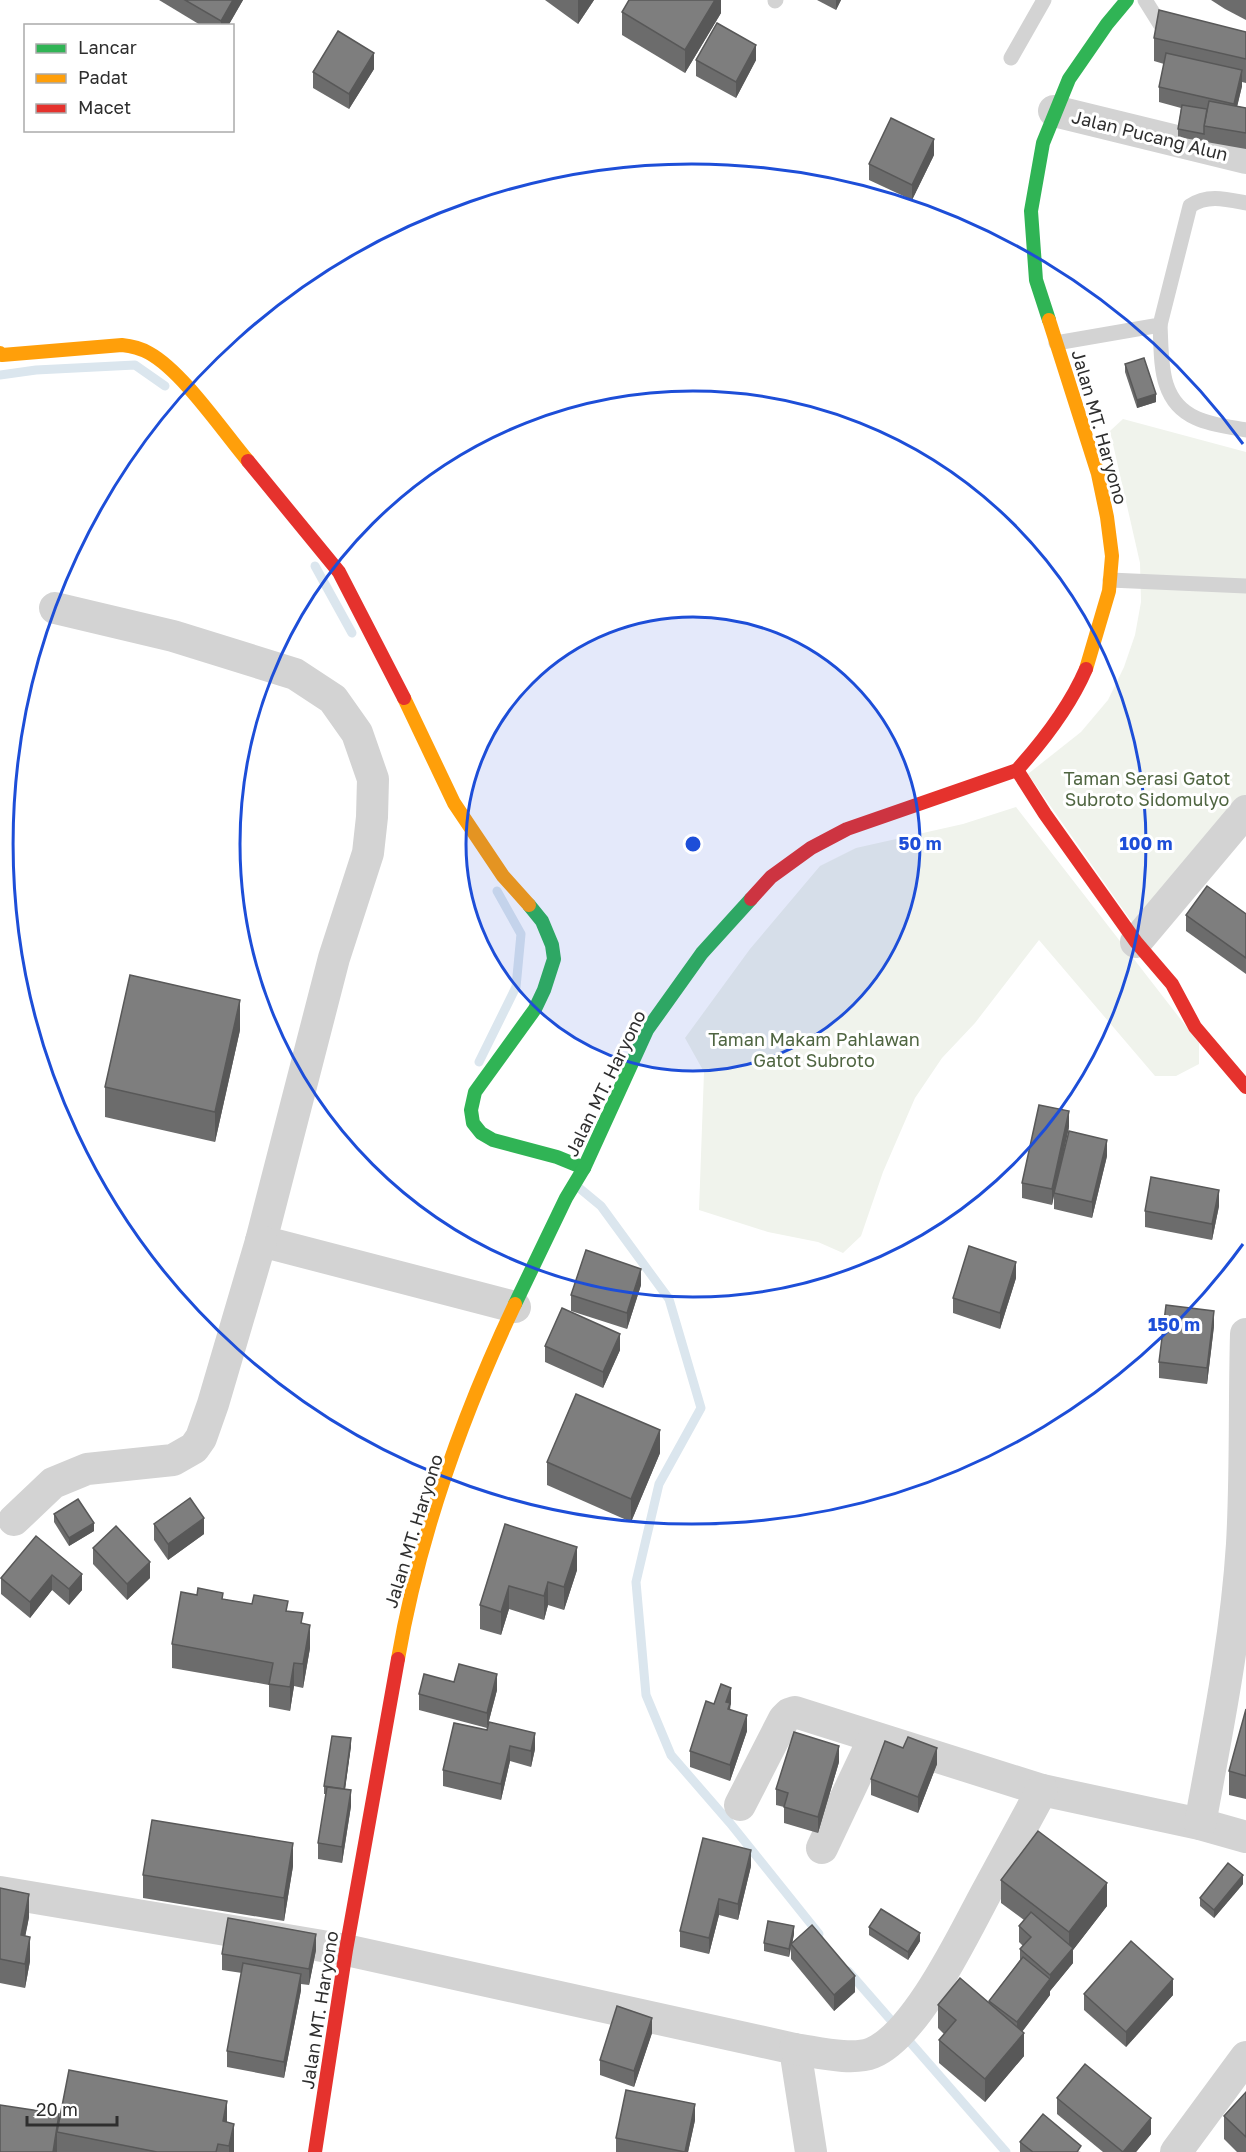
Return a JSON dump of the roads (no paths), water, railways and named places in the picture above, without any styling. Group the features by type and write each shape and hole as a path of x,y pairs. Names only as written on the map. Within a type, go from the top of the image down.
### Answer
{"street":[{"name":"Jalan MT. Haryono","path":"315,2152 346,1950 406,1612 438,1497 491,1355 566,1198 584,1168 647,1030 702,953 771,877 811,848 848,829 1017,770 1059,716 1085,671 1100,626 1110,580 1112,556 1098,474 1036,280 1031,211 1043,143 1054,111 1069,79 1107,24 1127,0"},
{"name":"Jalan Pucang Alun","path":"1054,111 1246,158"},
{"path":"0,353 2,355 122,345 148,351 160,359 186,386 339,572 454,803 503,876 542,921 552,945 554,959 544,990 535,1009 475,1092 470,1104 473,1121 480,1133 511,1148 554,1156 584,1168"},
{"path":"14,1520 53,1484 87,1469 173,1460 194,1448 201,1438 261,1241 334,958 368,853 374,779 357,733 333,699 295,674 173,636 55,608"},
{"path":"1017,770 1045,814 1136,942 1172,984 1195,1027 1246,1088"},
{"path":"1136,942 1246,811"},
{"path":"261,1241 514,1307"},
{"path":"1200,1824 1231,1652 1241,1546 1245,1471 1246,1334"},
{"path":"740,1805 784,1719 789,1714 799,1713 1042,1790 1200,1824 1246,1837"},
{"path":"822,1848 874,1738"},
{"path":"0,1892 346,1950 795,2049 861,2056 874,2052 904,2028 949,1963 1042,1790"},
{"path":"795,2049 811,2152"},
{"path":"1176,2152 1246,2057"}],"lane":[{"path":"1011,58 1044,0"},
{"path":"1145,0 1160,24"},
{"path":"1246,203 1208,198 1199,200 1190,206 1160,325 1163,377 1170,396 1183,410 1197,418 1246,430"},
{"path":"1056,343 1160,325"},
{"path":"1110,580 1246,586"}],"waterway":[{"path":"0,375 36,370 135,365 165,386"},
{"path":"315,566 352,633"},
{"path":"479,1062 516,987 521,934 497,891"},
{"path":"578,1187 601,1206 669,1299 701,1408 659,1484 636,1582 646,1695 671,1755 730,1823 819,1934"},
{"path":"848,1971 1006,2152"}],"park label":[{"name":"Taman Serasi Gatot Subroto Sidomulyo","path":"1147,788"},
{"name":"Taman Makam Pahlawan Gatot Subroto","path":"814,1049"}]}
